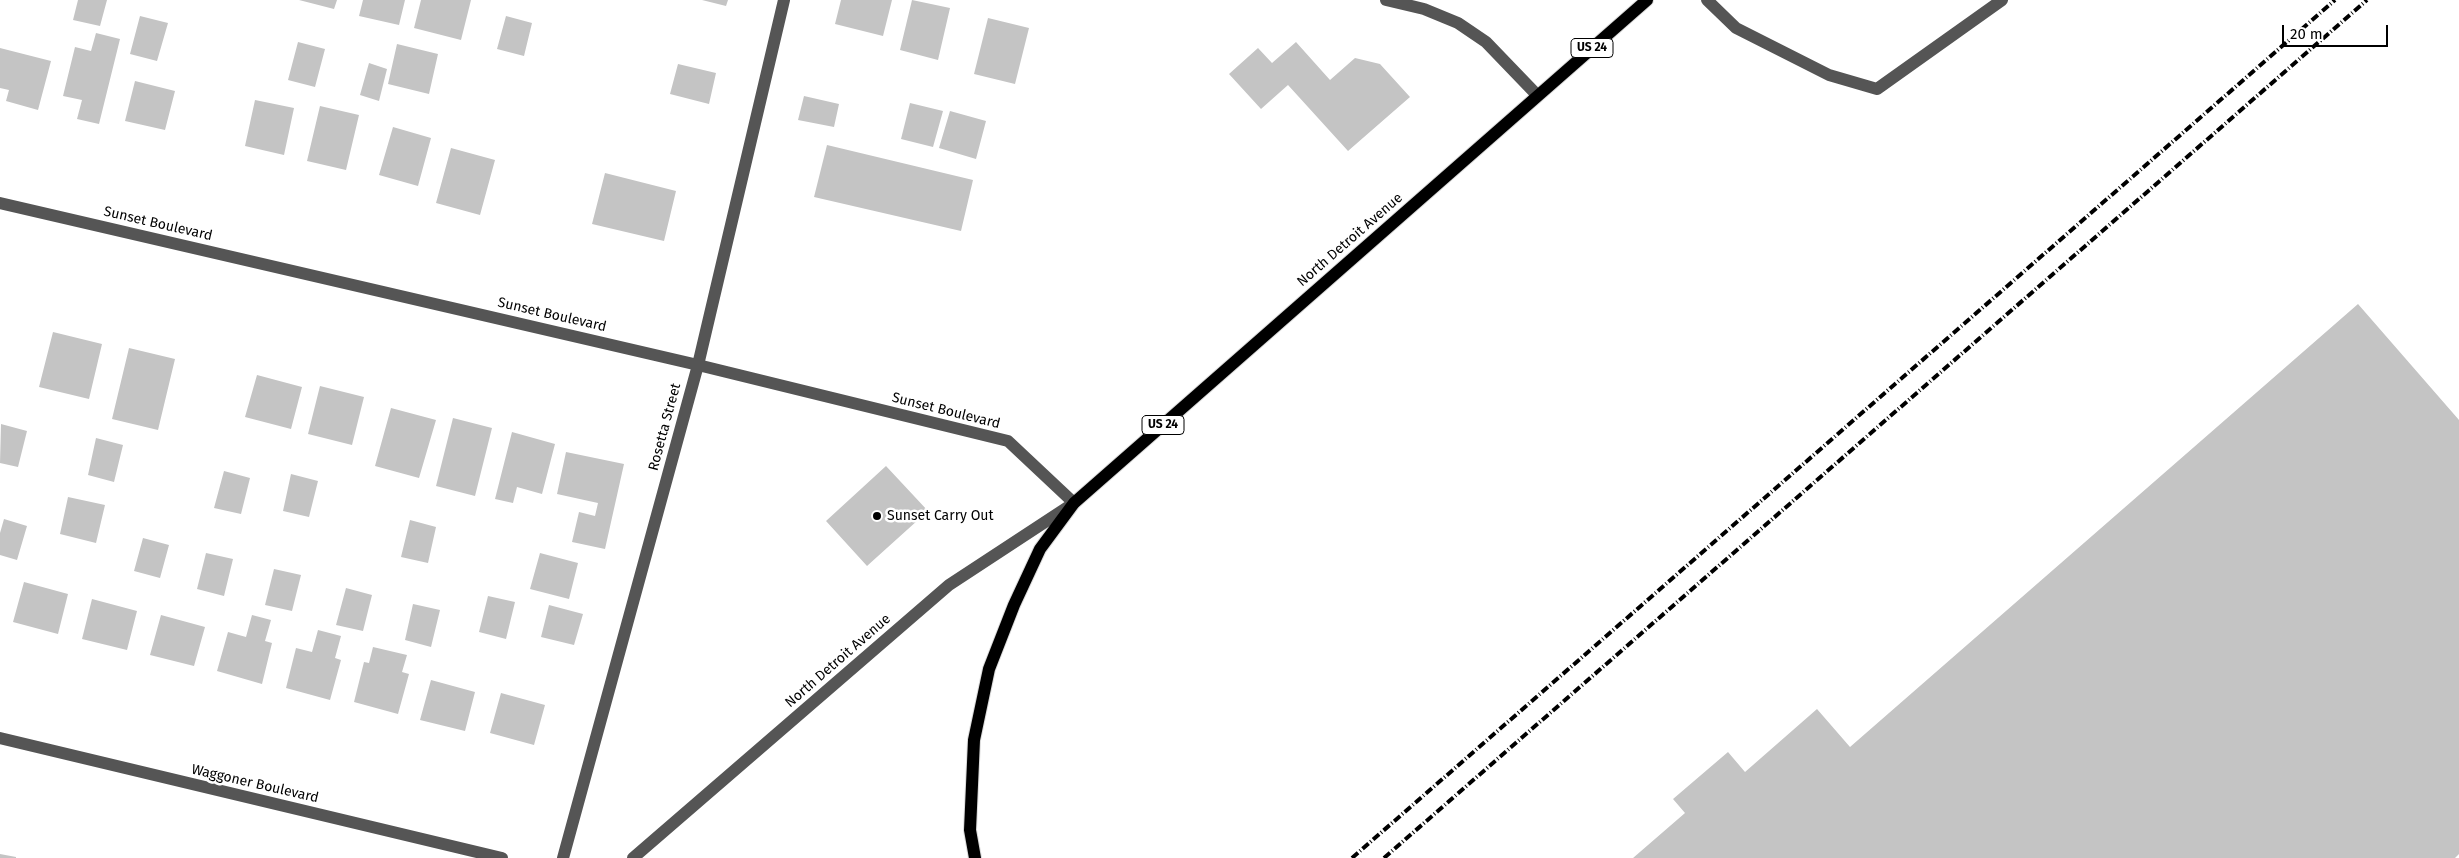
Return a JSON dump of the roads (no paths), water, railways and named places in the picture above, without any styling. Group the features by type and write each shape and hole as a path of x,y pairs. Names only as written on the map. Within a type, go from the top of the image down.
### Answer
{"main road":[{"name":"North Detroit Avenue","path":"974,858 970,830 974,740 989,669 1014,604 1040,549 1074,503 1647,0"}],"street":[{"name":"Rosetta Street","path":"563,858 698,365 784,0"},
{"path":"1386,0 1424,9 1458,23 1486,42 1537,96"},
{"path":"1707,0 1736,28 1829,75 1877,89 2002,0"},
{"name":"Sunset Boulevard","path":"0,203 698,365 1008,441 1074,503"},
{"name":"North Detroit Avenue","path":"634,858 949,585 1074,503"},
{"name":"Waggoner Boulevard","path":"0,738 502,858"}],"railway":[{"path":"1352,858 2335,0"},
{"path":"1384,858 2367,0"}],"place":[{"name":"Sunset Carry Out","path":"877,516"}]}
